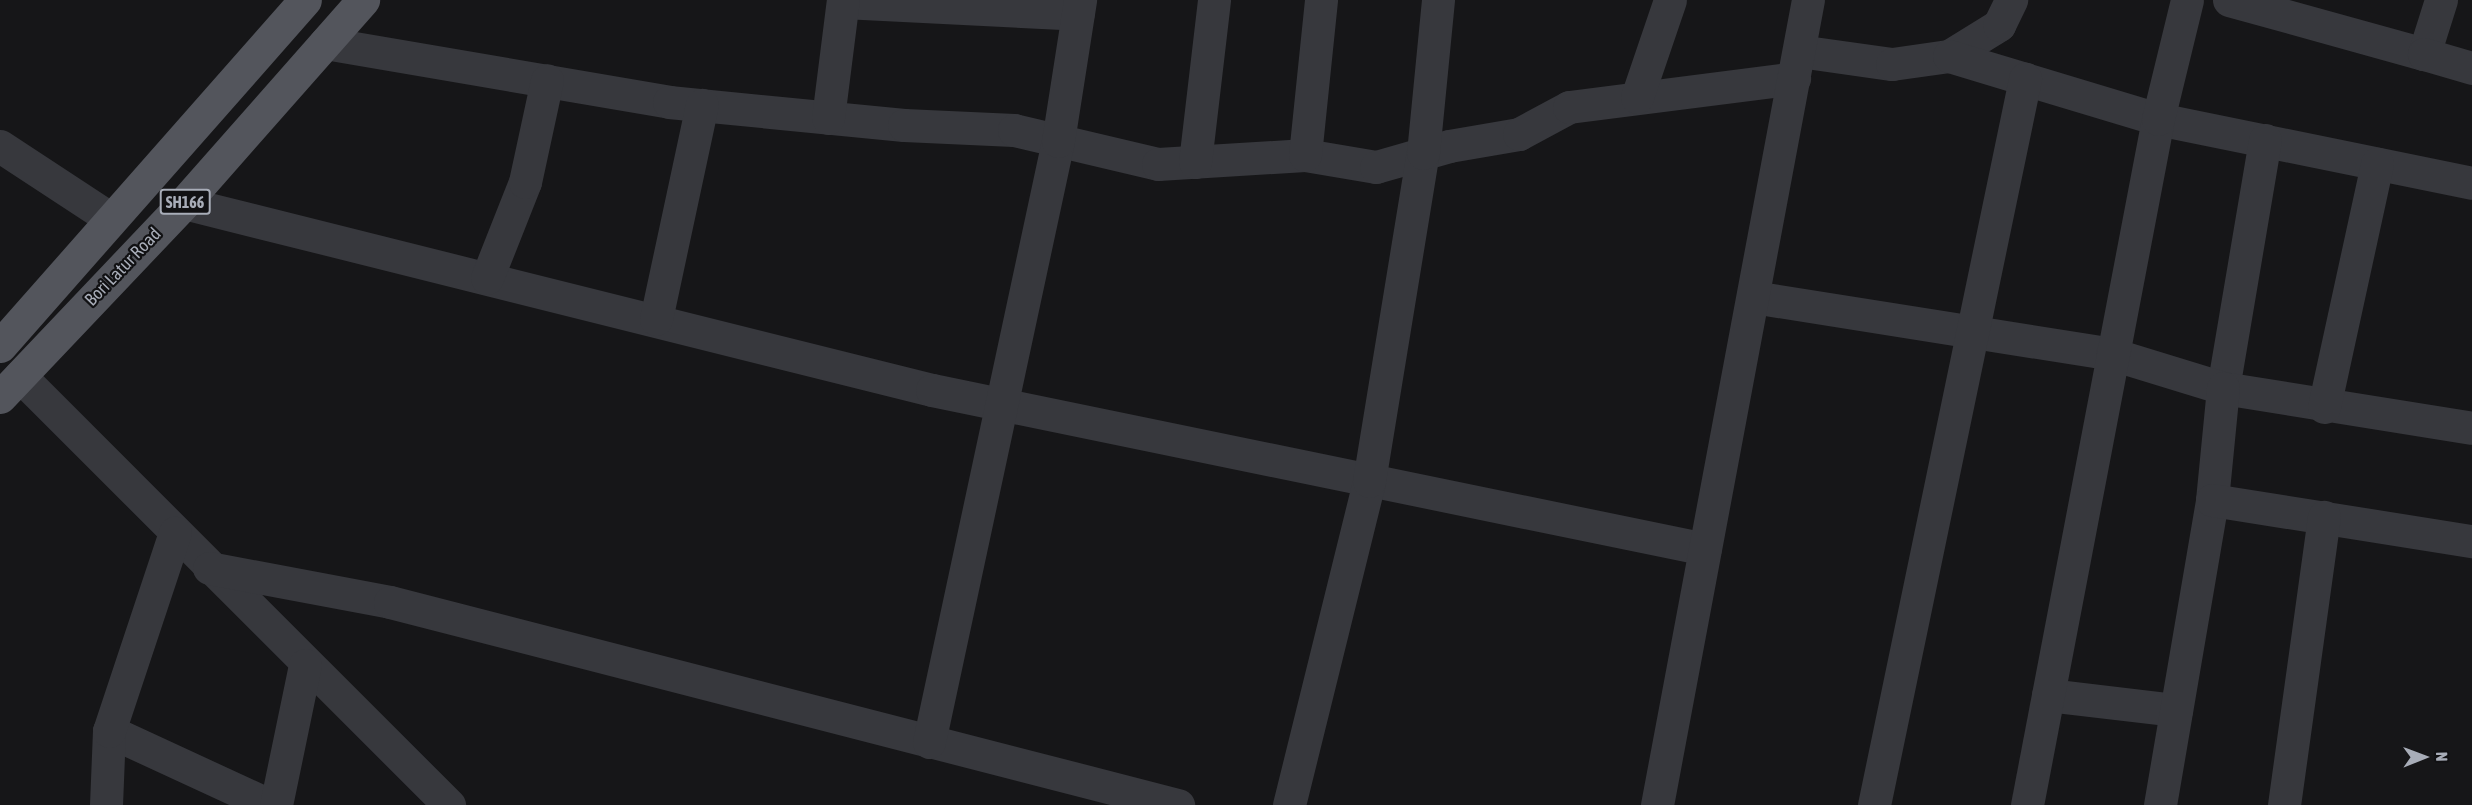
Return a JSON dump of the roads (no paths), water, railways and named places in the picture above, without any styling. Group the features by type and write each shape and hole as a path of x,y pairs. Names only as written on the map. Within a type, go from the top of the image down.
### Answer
{"main road":[{"name":"SH166","path":"0,346 305,0"},
{"name":"Bori Latur Road","path":"10,386 184,203 363,0"}],"street":[{"path":"1195,162 1214,0"},
{"path":"1305,155 1321,0"},
{"path":"1289,805 1369,482 1423,153 1438,0"},
{"path":"1637,97 1670,0"},
{"path":"1657,805 1808,0"},
{"path":"325,43 669,102 828,117 1014,130 1158,164 1305,155 1376,167 1423,153 1519,134 1569,107 1637,97 1796,64 1892,64 1949,56 1999,25 2011,0"},
{"path":"2027,805 2158,118 2187,0"},
{"path":"2229,0 2318,11 2424,54 2472,68"},
{"path":"2424,54 2441,0"},
{"path":"828,117 843,1 1079,7 1058,141 1004,405 929,742"},
{"path":"1949,56 2158,118 2472,183"},
{"path":"1874,805 2025,79"},
{"path":"487,278 525,182 547,80"},
{"path":"656,319 702,105"},
{"path":"2160,805 2212,500 2223,388 2265,140"},
{"path":"0,146 111,219"},
{"path":"2324,406 2377,164"},
{"path":"184,203 656,319 932,390 1369,482 1705,549"},
{"path":"1753,297 2112,354 2223,388 2472,428"},
{"path":"10,386 175,533 305,665 449,805"},
{"path":"2212,500 2472,541"},
{"path":"2284,805 2324,517"},
{"path":"106,805 109,731 175,533"},
{"path":"209,568 390,602 1178,805"},
{"path":"276,805 305,665"},
{"path":"2048,695 2176,710"},
{"path":"109,731 269,805"}]}
